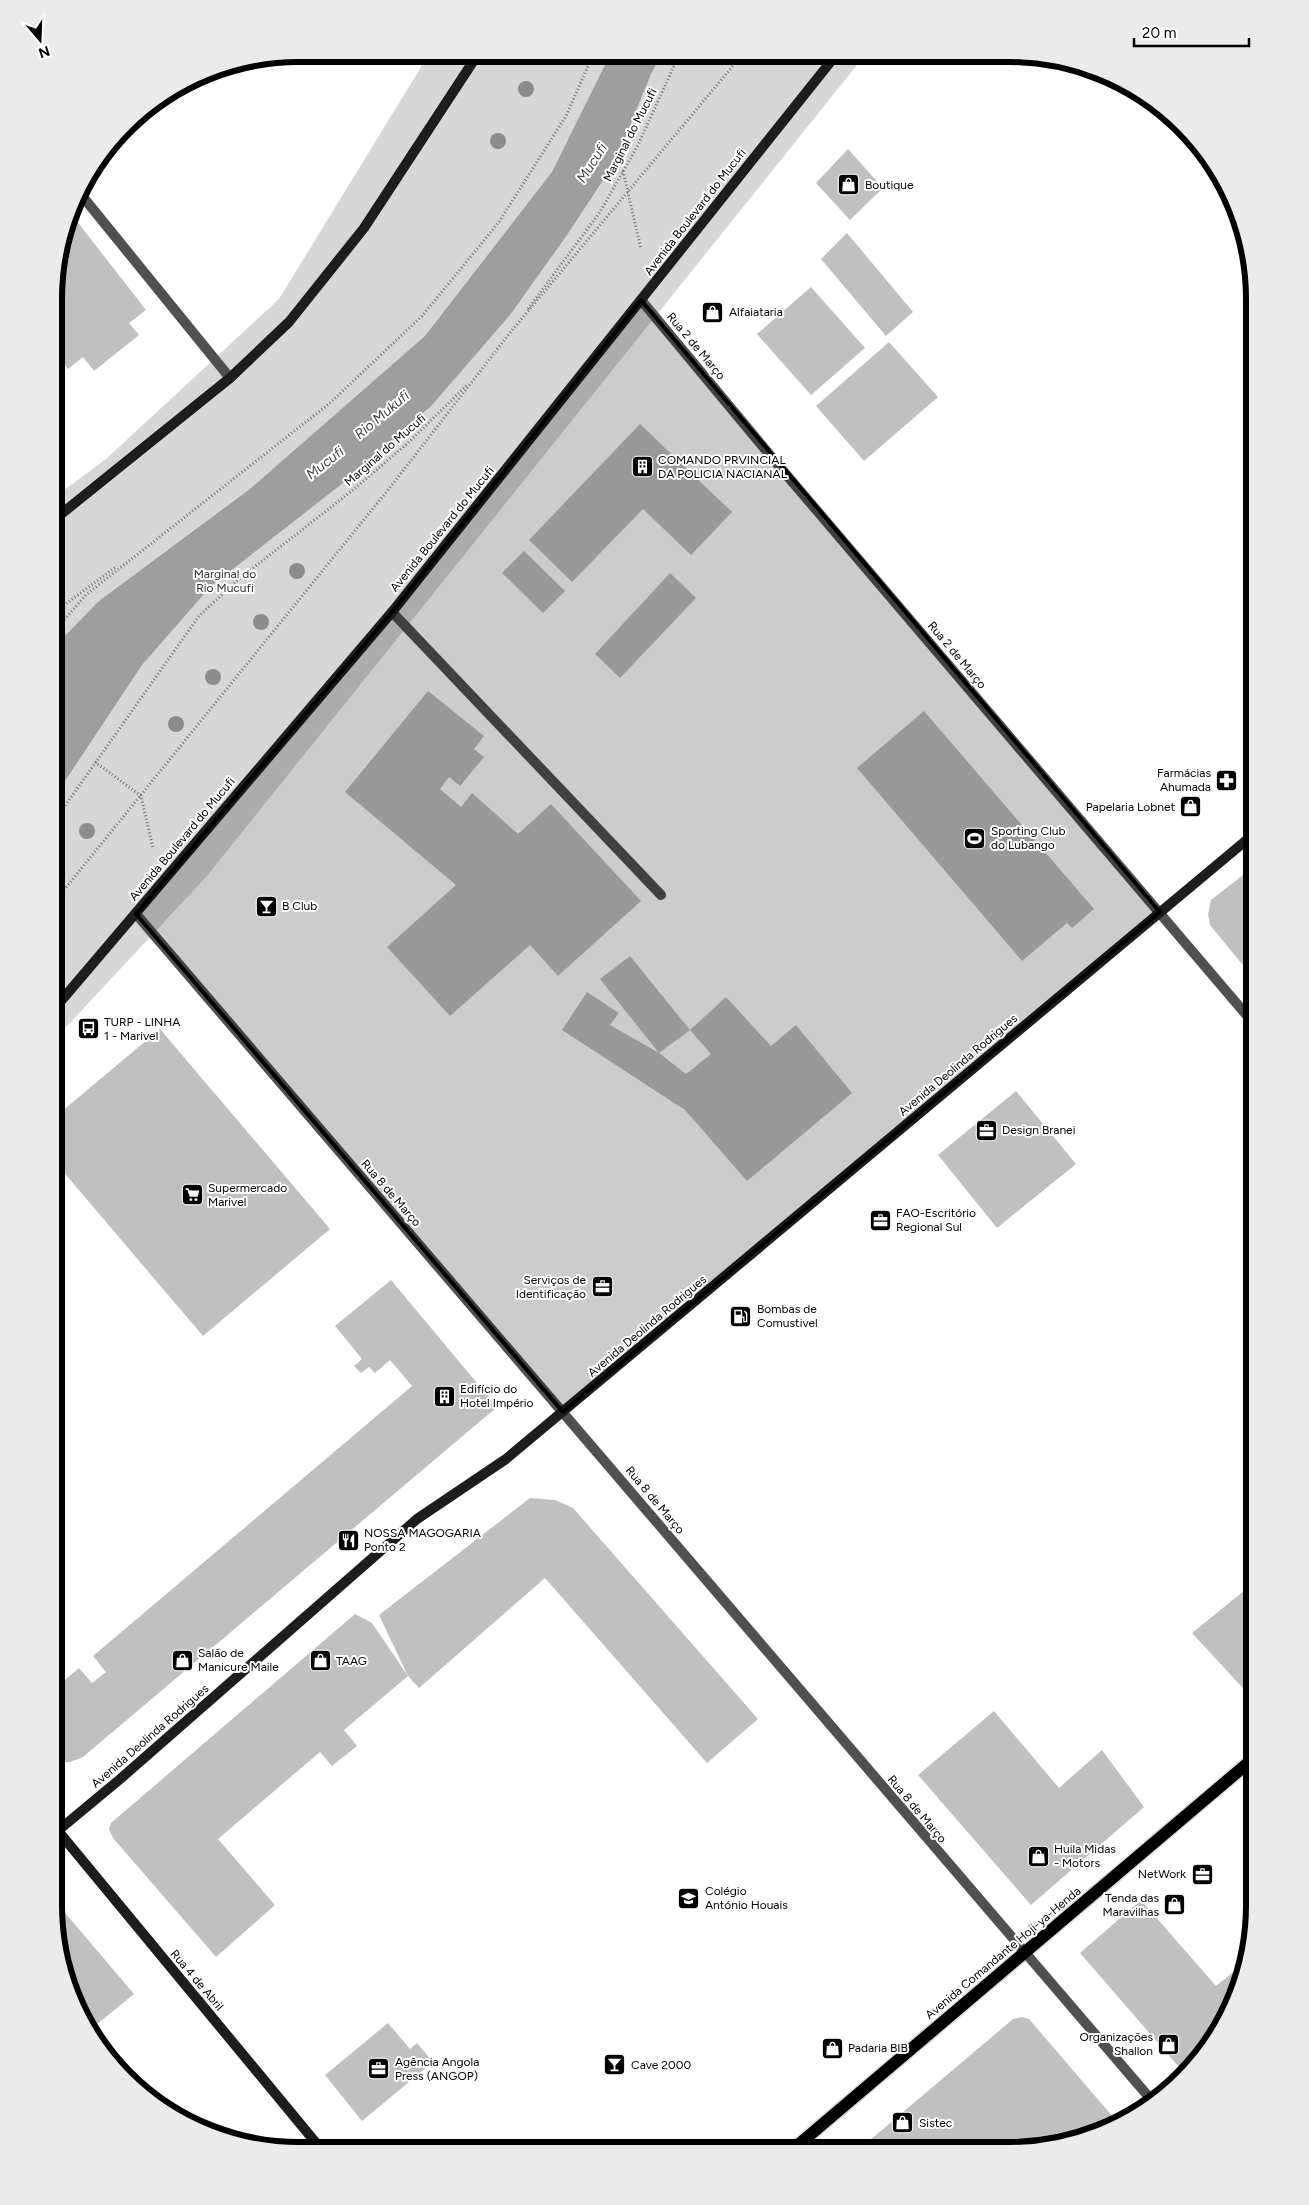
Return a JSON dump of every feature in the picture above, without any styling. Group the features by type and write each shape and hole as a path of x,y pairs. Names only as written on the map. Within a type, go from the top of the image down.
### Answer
{"main road":[{"name":"Avenida Comandante Hoji-ya-Henda","path":"802,2142 1246,1765"}],"street":[{"path":"62,515 230,378 289,322 364,228 473,62"},
{"name":"Avenida Boulevard do Mucufi","path":"62,1000 392,612 830,62"},
{"path":"85,199 230,378"},
{"name":"Rua 2 de Março","path":"642,300 784,472 1246,1014"},
{"path":"392,612 661,895"},
{"name":"Avenida Deolinda Rodrigues","path":"62,1825 119,1780 418,1519 506,1459 1246,840"},
{"name":"Rua 8 de Março","path":"136,914 1024,1954 1149,2097"},
{"name":"Rua 4 de Abril","path":"62,1838 315,2142"}],"path":[{"path":"62,607 149,543 330,404 422,316 499,222 566,116 590,62"},
{"name":"Marginal do Mucufi","path":"62,810 199,616 238,580 353,490 408,443 458,396 509,334 600,212 638,145 676,62"},
{"path":"62,892 386,492 509,334 736,62"},
{"path":"623,171 641,249"},
{"path":"62,622 87,594 149,543"},
{"path":"95,762 140,796 153,848"}],"highlighted area":[{"path":"641,300 1160,912 563,1412 136,914 392,612"}],"green space":[{"name":"Marginal do Rio Mucufi","path":"424,62 859,62 206,877 62,1031 62,492 106,459 279,299"}],"water":[{"path":"607,62 657,62 615,162 567,235 510,315 432,405 343,483 211,586 142,665 62,785 62,639 99,601 250,489 425,336 552,172"}],"building":[{"name":"Boutique","path":"848,149 883,188 850,220 816,183"},
{"path":"76,220 146,310 129,323 139,335 94,371 83,357 68,369 62,361 62,299 67,253"},
{"path":"847,233 913,312 886,336 821,259"},
{"path":"811,287 865,348 811,395 757,334"},
{"path":"889,342 938,397 864,461 816,406"},
{"name":"COMANDO PRVINCIAL DA POLICIA NACIANAL","path":"640,424 732,512 691,555 643,509 572,582 529,540"},
{"path":"524,551 565,591 543,613 502,573"},
{"path":"670,573 696,598 620,678 595,654"},
{"path":"428,691 484,736 474,749 484,757 460,786 449,777 440,789 461,807 472,793 518,834 551,804 641,901 558,976 530,945 450,1016 387,947 456,885 345,792"},
{"name":"Sporting Club do Lubango","path":"924,711 1094,909 1072,928 1067,923 1022,961 857,768"},
{"path":"1243,875 1246,879 1246,969 1210,925 1208,914 1211,900"},
{"path":"630,956 690,1030 659,1053 600,979"},
{"path":"587,992 619,1013 610,1025 659,1053 686,1074 711,1054 690,1030 726,997 771,1046 796,1025 852,1093 747,1181 685,1110 562,1030"},
{"name":"Supermercado Marivel","path":"160,1029 330,1229 203,1336 62,1170 62,1111"},
{"path":"1016,1091 1076,1164 997,1228 938,1155"},
{"path":"391,1280 497,1407 83,1757 70,1762 62,1762 62,1682 79,1668 92,1683 106,1672 93,1656 412,1386 390,1360 375,1373 369,1367 361,1373 354,1366 362,1359 335,1326"},
{"path":"530,1498 555,1500 573,1508 758,1719 707,1763 545,1578 419,1688 408,1676 379,1615"},
{"path":"1246,1589 1246,1691 1192,1633"},
{"path":"355,1614 372,1623 408,1676 344,1730 357,1746 332,1766 320,1752 218,1839 275,1905 216,1957 113,1838 109,1829 111,1823"},
{"name":"Huila Midas - Motors","path":"994,1711 1059,1788 1102,1750 1144,1807 1031,1905 918,1775"},
{"path":"1141,1900 1216,1986 1237,1969 1234,1982 1215,2024 1198,2050 1181,2069 1080,1953"},
{"path":"62,1910 134,1994 95,2026 75,1982 67,1952"},
{"path":"1022,2017 1029,2019 1114,2118 1086,2130 1056,2138 1025,2142 868,2142 1013,2019"},
{"name":"Agência Angola Press (ANGOP)","path":"388,2023 410,2049 417,2043 433,2062 362,2121 325,2075"}],"place":[{"name":"Boutique","path":"849,185"},
{"name":"Alfaiataria","path":"713,312"},
{"name":"COMANDO PRVINCIAL DA POLICIA NACIANAL","path":"642,467"},
{"name":"Farmácias Ahumada","path":"1227,780"},
{"name":"Papelaria Lobnet","path":"1191,807"},
{"name":"Sporting Club do Lubango","path":"975,838"},
{"name":"B Club","path":"266,906"},
{"name":"TURP - LINHA 1 - Marivel","path":"88,1029"},
{"name":"Design Branei","path":"986,1130"},
{"name":"Supermercado Marivel","path":"192,1195"},
{"name":"FAO-Escritório Regional Sul","path":"880,1220"},
{"name":"Serviços de Identificação","path":"602,1287"},
{"name":"Bombas de Comustivel","path":"741,1316"},
{"name":"Edifício do Hotel Império","path":"444,1396"},
{"name":"NOSSA MAGOGARIA Ponto 2","path":"348,1540"},
{"name":"Salão de Manicure Maile","path":"182,1660"},
{"name":"TAAG","path":"320,1661"},
{"name":"Huila Midas - Motors","path":"1038,1856"},
{"name":"NetWork","path":"1202,1874"},
{"name":"Colégio António Houais","path":"689,1898"},
{"name":"Tenda das Maravilhas","path":"1175,1905"},
{"name":"Organizações Shallon","path":"1169,2044"},
{"name":"Padaria BIB","path":"832,2048"},
{"name":"Cave 2000","path":"615,2065"},
{"name":"Agência Angola Press (ANGOP)","path":"379,2069"},
{"name":"Sistec","path":"903,2123"}],"water label":[{"name":"Mucufi","path":"592,163"},
{"name":"Rio Mukufi","path":"382,415"},
{"name":"Mucufi","path":"325,463"}]}
